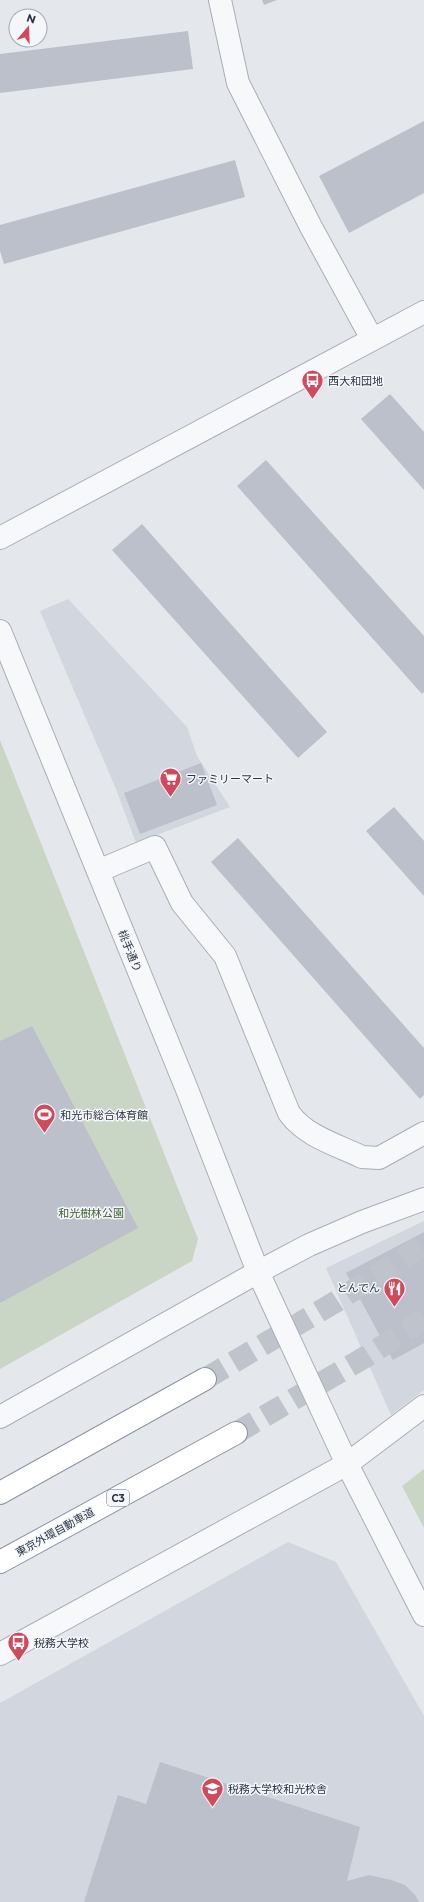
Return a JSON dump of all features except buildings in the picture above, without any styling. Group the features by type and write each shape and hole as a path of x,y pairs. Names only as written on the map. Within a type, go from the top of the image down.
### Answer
{"highway":[{"path":"0,1493 205,1379"},
{"name":"東京外環自動車道","path":"0,1562 236,1433"}],"street":[{"path":"220,0 238,83 310,227 372,339"},
{"path":"0,538 424,312"},
{"name":"桃手通り","path":"0,631 186,1087 258,1272 347,1464 424,1615"},
{"path":"98,871 155,847 182,904 225,956 289,1113 296,1124 307,1131 362,1157 372,1159 379,1158 424,1133"},
{"path":"0,1417 258,1272 310,1245 362,1222 424,1199"},
{"path":"0,1654 347,1464 424,1406"}],"shaded area":[{"path":"68,599 187,727 197,756 230,807 136,843 116,789 40,611"},
{"path":"424,1221 424,1390 391,1415 326,1268"},
{"name":"税務大学校和光校舎","path":"288,1542 336,1562 424,1716 424,1902 0,1902 0,1703"}],"green space":[{"name":"和光樹林公園","path":"0,740 198,1239 192,1261 0,1369"},
{"path":"424,1469 424,1528 402,1486"}],"tunnel":[{"path":"205,1379 337,1301 424,1244"},
{"path":"236,1433 367,1356 424,1319"}],"place":[{"name":"西大和団地","path":"313,400"},
{"name":"ファミリーマート","path":"171,798"},
{"name":"和光市総合体育館","path":"45,1134"},
{"name":"とんでん","path":"395,1308"},
{"name":"税務大学校","path":"18,1662"},
{"name":"税務大学校和光校舎","path":"212,1808"}]}
